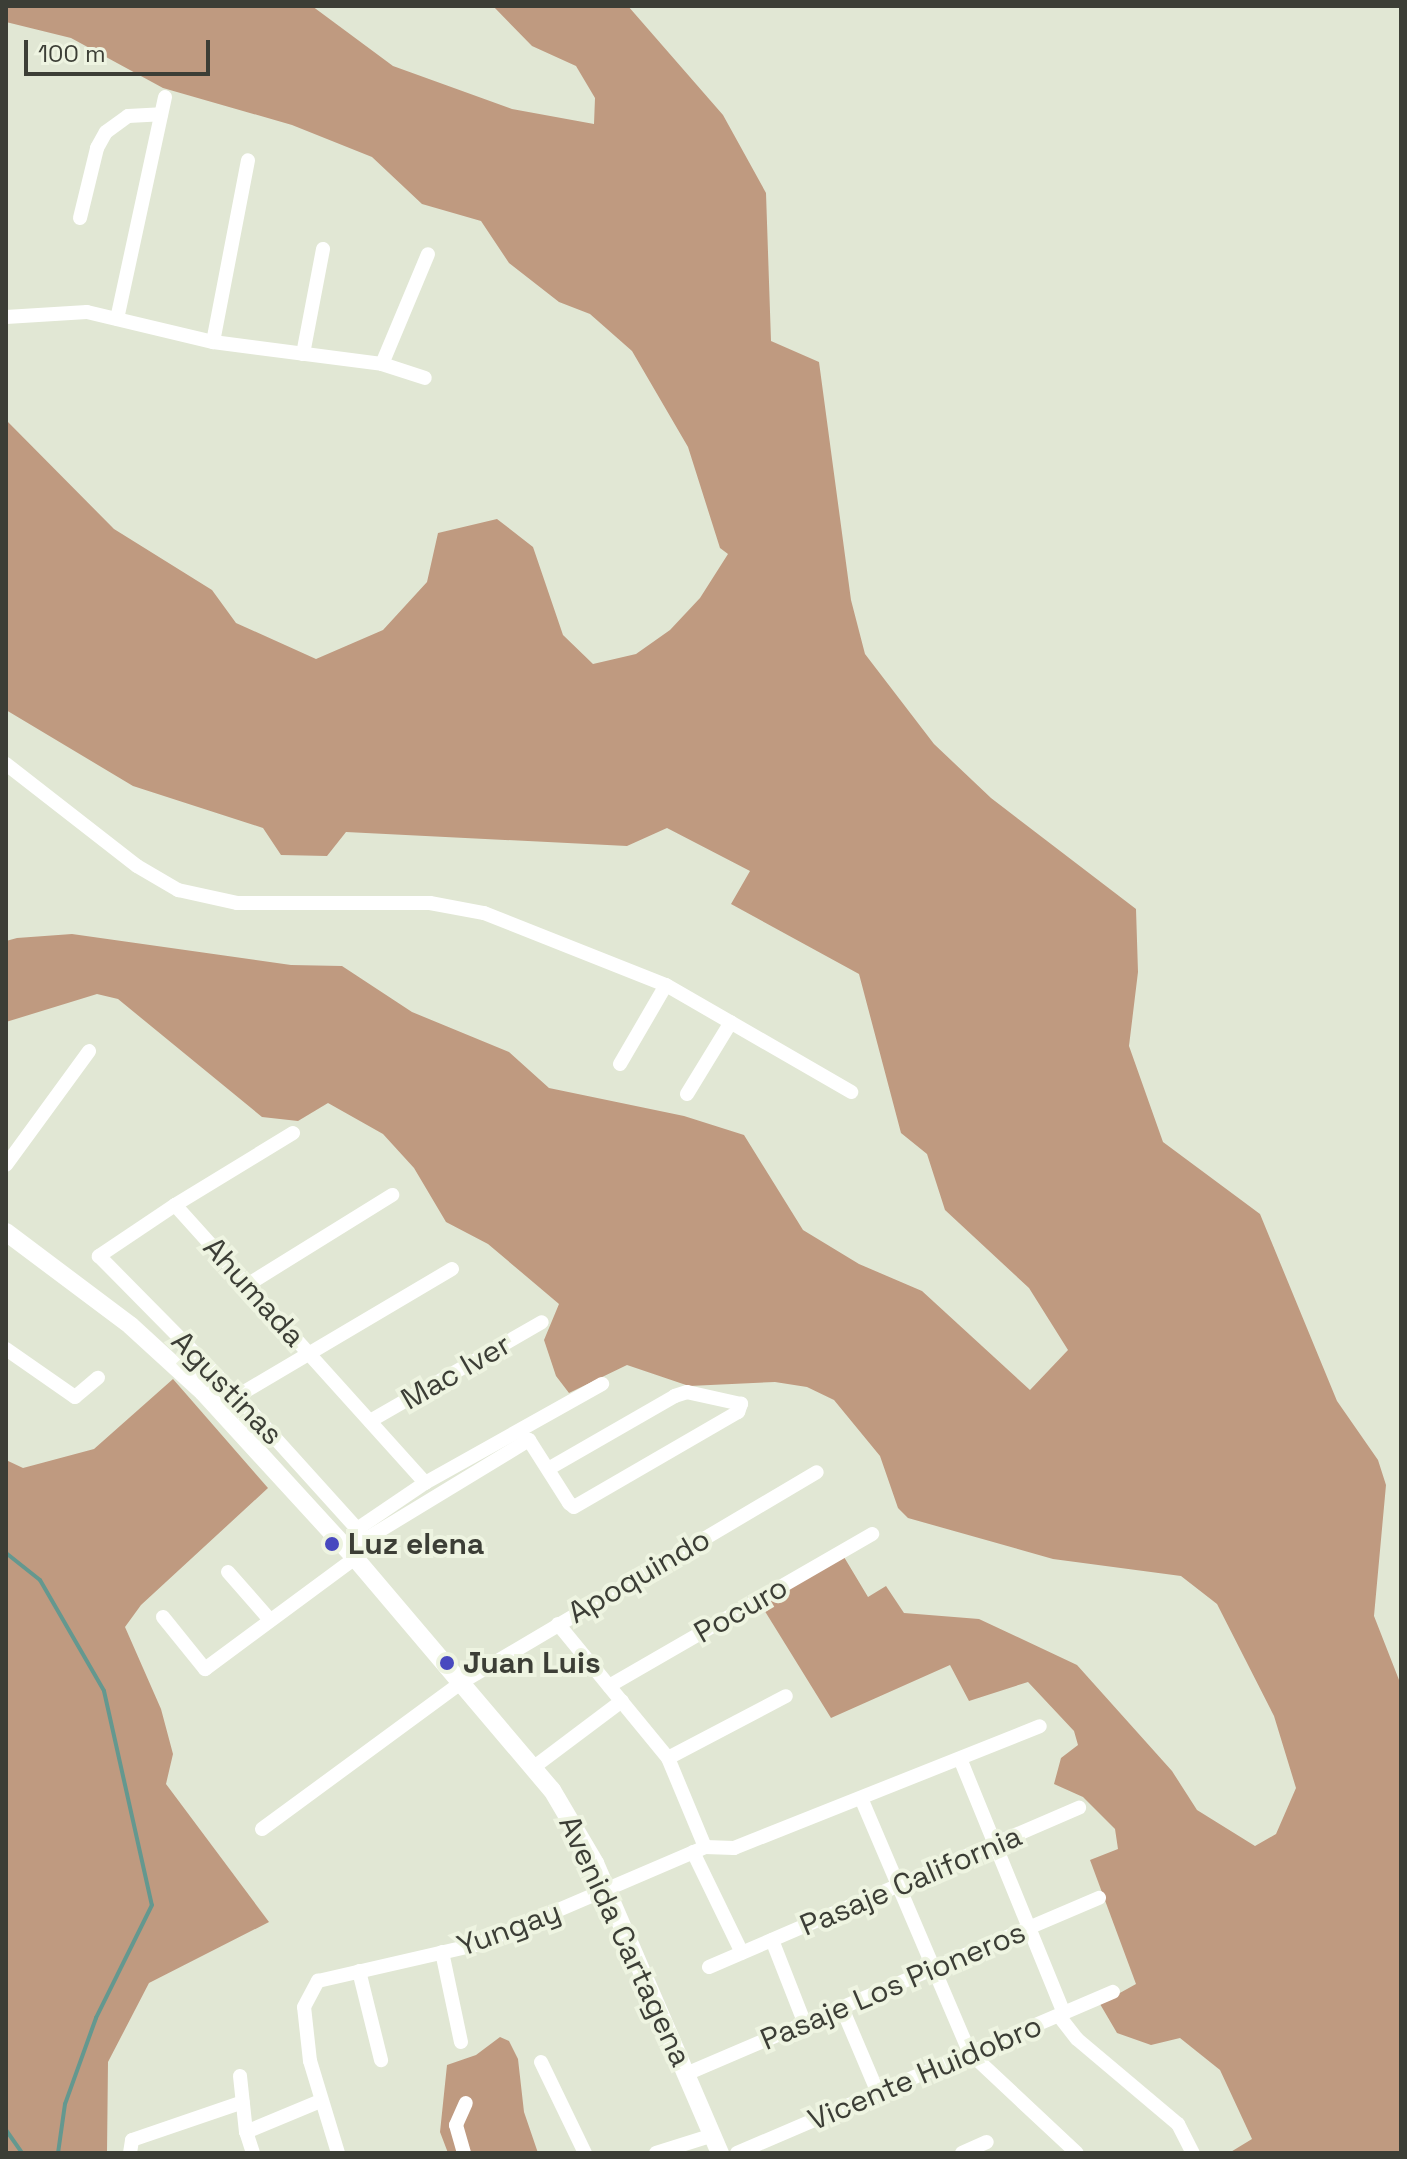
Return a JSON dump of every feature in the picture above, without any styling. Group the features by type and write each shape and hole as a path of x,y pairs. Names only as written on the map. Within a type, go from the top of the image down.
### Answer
{"main road":[{"name":"Avenida Cartagena","path":"6,1232 131,1326 217,1408 352,1554 534,1767 570,1817 608,1891 720,2153"}],"street":[{"path":"117,319 165,97"},
{"path":"80,218 97,148 106,132 128,116 161,114"},
{"path":"213,342 248,160"},
{"path":"303,354 323,249"},
{"path":"382,364 428,254"},
{"path":"6,317 62,311 117,319 213,342 382,364 425,378"},
{"path":"6,764 150,875 193,895 237,903 458,906 547,934 666,985 851,1092"},
{"path":"620,1064 666,985"},
{"path":"687,1094 731,1022"},
{"path":"6,1165 89,1051"},
{"path":"175,1205 293,1133"},
{"path":"247,1285 392,1195"},
{"name":"Ahumada","path":"175,1205 425,1483"},
{"name":"Agustinas","path":"175,1205 99,1256 237,1396 357,1529 425,1483"},
{"path":"217,1408 452,1269"},
{"name":"Mac Iver","path":"370,1421 542,1322"},
{"path":"6,1349 75,1397 98,1378"},
{"path":"425,1483 602,1384"},
{"path":"163,1617 205,1669 352,1554 529,1440 569,1503 580,1505 738,1412 741,1404 687,1392 675,1396 548,1469"},
{"name":"Apoquindo","path":"262,1829 462,1682 817,1472"},
{"name":"Pocuro","path":"609,1686 872,1534"},
{"path":"228,1572 270,1620"},
{"path":"558,1624 668,1758 699,1849 742,1953"},
{"path":"668,1758 786,1696"},
{"path":"534,1767 622,1701"},
{"name":"Yungay","path":"338,2153 318,2102 305,2000 322,1978 479,1944 608,1891 699,1849 734,1848 961,1761 1040,1726"},
{"path":"961,1761 1062,2014 1077,2039 1178,2124 1193,2153"},
{"path":"861,1798 970,2053 1077,2153"},
{"name":"Pasaje California","path":"709,1967 1079,1808"},
{"name":"Pasaje Los Pioneros","path":"686,2074 1099,1898"},
{"path":"772,1940 805,2024"},
{"path":"442,1952 461,2042"},
{"path":"359,1971 381,2060"},
{"name":"Vicente Huidobro","path":"737,2153 1113,1992"},
{"path":"842,2008 878,2093"},
{"path":"541,2062 585,2153"},
{"path":"240,2076 246,2132 253,2153"},
{"path":"130,2153 132,2140 243,2102"},
{"path":"246,2132 318,2102"},
{"path":"464,2153 456,2125 466,2103"},
{"path":"656,2153 713,2135"},
{"path":"962,2153 987,2142"}],"shaded area":[{"path":"6,6 312,6 393,66 512,109 594,124 595,98 576,66 532,46 493,6 628,6 723,115 766,193 771,341 819,362 851,600 865,654 934,744 991,798 1136,909 1138,972 1129,1046 1163,1142 1260,1214 1337,1401 1378,1460 1386,1485 1374,1616 1401,1685 1401,2153 1229,2153 1252,2139 1220,2070 1180,2038 1151,2045 1117,2033 1100,2004 1136,1984 1090,1860 1118,1849 1115,1829 1083,1797 1054,1784 1061,1758 1078,1745 1074,1731 1028,1682 969,1701 950,1665 831,1718 761,1605 844,1557 868,1597 886,1586 904,1613 979,1619 1077,1665 1172,1771 1197,1810 1255,1846 1276,1834 1296,1788 1274,1716 1217,1604 1181,1576 1053,1559 908,1518 898,1508 880,1456 834,1400 807,1387 775,1382 689,1386 627,1365 569,1393 556,1376 544,1340 559,1304 488,1244 446,1222 414,1168 383,1134 328,1103 298,1121 262,1117 118,999 97,994 6,1022 6,941 17,938 72,934 291,965 342,966 412,1012 509,1052 549,1088 684,1116 744,1135 803,1230 859,1264 922,1291 1030,1390 1068,1350 1029,1288 945,1210 927,1154 901,1133 859,974 731,904 750,871 667,828 627,846 346,832 327,856 281,855 263,828 133,786 6,710 6,420 114,529 212,590 236,623 316,659 383,630 427,582 438,533 497,519 533,547 563,635 593,664 636,654 670,630 700,598 728,554 720,548 688,447 632,351 590,314 559,302 509,263 481,221 422,204 372,157 292,125 163,88 71,38 6,22"},
{"path":"173,1379 268,1488 141,1605 125,1627 161,1709 173,1754 166,1784 269,1922 149,1983 108,2062 107,2153 6,2153 6,1460 23,1468 94,1449"},
{"path":"500,2037 509,2041 518,2059 524,2112 538,2153 448,2153 440,2132 447,2065 476,2055"}],"waterway":[{"path":"6,1553 40,1580 104,1691 152,1905 96,2018 65,2104 58,2153"},
{"path":"6,2130 22,2153"}],"place":[{"name":"Luz elena","path":"332,1544"},
{"name":"Juan Luis","path":"447,1663"}]}
